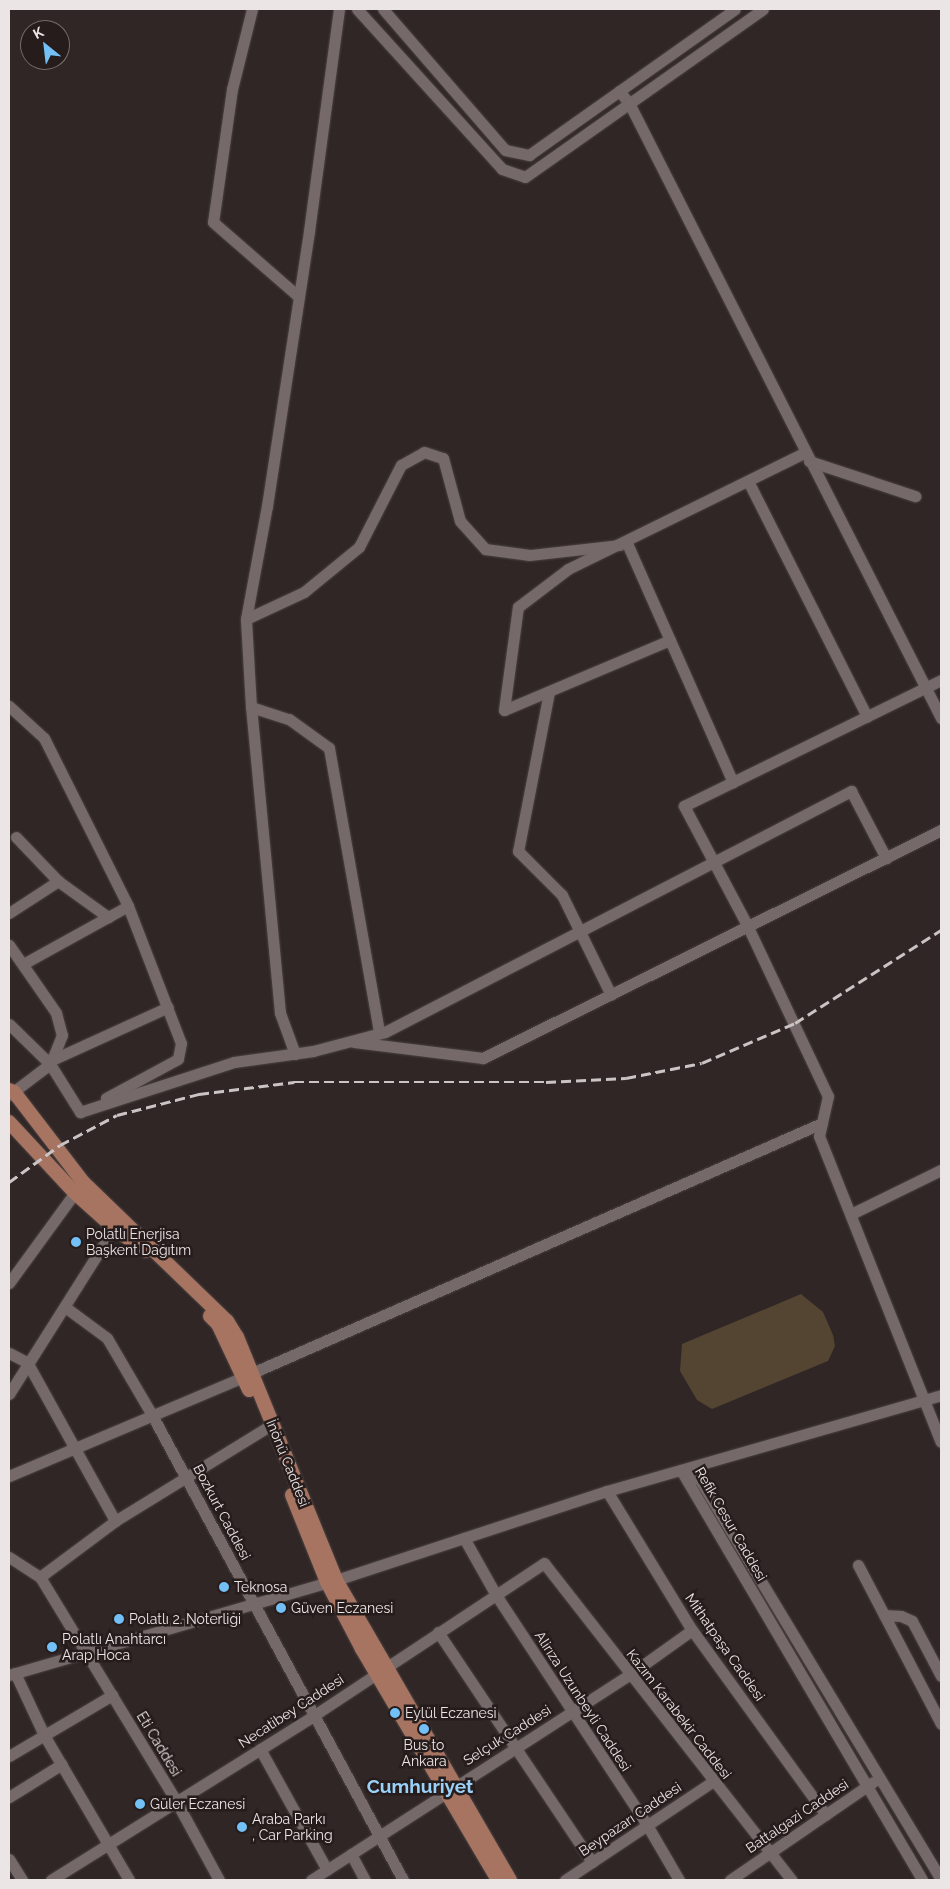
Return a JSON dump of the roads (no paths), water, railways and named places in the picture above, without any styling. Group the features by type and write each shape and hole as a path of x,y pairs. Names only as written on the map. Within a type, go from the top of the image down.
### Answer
{"main road":[{"name":"İnönü Caddesi","path":"11,1092 79,1187 114,1228 155,1258 218,1324 247,1375 331,1581"},
{"name":"İnönü Caddesi","path":"9,1122 227,1322 266,1428 331,1581 380,1671 450,1789 510,1880"},
{"name":"İnönü Caddesi","path":"450,1789 498,1880"}],"street":[{"path":"252,9 232,89 213,222 299,297"},
{"path":"296,1054 280,1013 250,707 246,619 267,506 299,297 339,9"},
{"path":"357,9 502,169 525,177 763,9"},
{"path":"383,9 505,150 529,154 735,9"},
{"path":"619,90 629,104 941,718"},
{"path":"246,619 304,592 359,547 401,465 424,452 443,458 460,521 485,549 530,555 622,543"},
{"path":"670,640 504,710 518,607 568,568 748,481 807,457 915,496"},
{"path":"748,481 867,717"},
{"path":"622,543 670,640 734,782"},
{"path":"941,680 684,806 748,927 828,1096 819,1136 926,1400 941,1442"},
{"path":"549,692 518,851 562,895 611,995"},
{"path":"9,706 44,738 128,906 181,1043 178,1059 80,1112"},
{"path":"250,707 289,719 329,748 379,1031"},
{"path":"80,1112 234,1062 296,1054 350,1041 379,1031 385,1032 580,930 715,863 851,790 886,858"},
{"path":"350,1041 483,1058 941,830"},
{"path":"16,837 58,882 108,917"},
{"path":"9,913 58,882"},
{"path":"23,964 128,906"},
{"path":"9,945 56,1013 62,1035 52,1062"},
{"path":"11,1092 52,1062 168,1007"},
{"path":"9,1024 52,1062 80,1112"},
{"path":"9,1476 247,1375 822,1123"},
{"path":"851,1214 941,1170"},
{"path":"9,1283 79,1187"},
{"path":"9,1394 27,1362 65,1307 114,1228"},
{"name":"Bozkurt Caddesi","path":"65,1307 107,1338 186,1477 252,1603 403,1880"},
{"path":"9,1353 27,1362 115,1521"},
{"path":"129,1880 44,1735 12,1674 331,1581 606,1491 941,1395"},
{"path":"9,1557 40,1577 115,1521 266,1428"},
{"name":"Refik Cesur Caddesi","path":"681,1470 700,1480 941,1880"},
{"name":"Refik Cesur Caddesi","path":"681,1470 922,1880"},
{"name":"Mithatpaşa Caddesi","path":"606,1491 692,1630 826,1815"},
{"name":"Alirıza Uzunbeyli Caddesi","path":"464,1538 496,1595 571,1712 647,1825 679,1880"},
{"name":"Necatibey Caddesi","path":"51,1880 110,1845 176,1801 314,1716 438,1632 544,1564"},
{"name":"Kazım Karabekir Caddesi","path":"544,1564 712,1782 792,1880"},
{"path":"858,1565 941,1724"},
{"name":"Eti Caddesi","path":"40,1577 87,1651 176,1801 219,1880"},
{"path":"884,1616 900,1616 912,1622 941,1676"},
{"name":"Selçuk Caddesi","path":"311,1880 629,1675 692,1630"},
{"path":"438,1632 517,1747 592,1862"},
{"path":"9,1755 112,1695"},
{"path":"260,1749 327,1870"},
{"path":"9,1797 62,1764"},
{"name":"Battalgazi Caddesi","path":"730,1880 881,1778"},
{"name":"Beypazarı Caddesi","path":"565,1880 712,1782"},
{"path":"351,1854 365,1880"},
{"path":"9,1859 22,1880"}],"railway":[{"path":"9,1182 60,1145 117,1115 199,1094 294,1082 546,1082 626,1078 702,1063 795,1023 941,930"}],"place":[{"name":"Polatlı Enerjisa Başkent Dağıtım","path":"76,1242"},
{"name":"Teknosa","path":"224,1587"},
{"name":"Güven Eczanesi","path":"281,1608"},
{"name":"Polatlı 2. Noterliği","path":"119,1619"},
{"name":"Polatlı Anahtarcı Arap Hoca","path":"52,1647"},
{"name":"Eylül Eczanesi","path":"395,1713"},
{"name":"Bus to Ankara","path":"424,1729"},
{"name":"Güler Eczanesi","path":"140,1804"},
{"name":"Araba Parkı , Car Parking","path":"242,1827"}],"district":[{"name":"Cumhuriyet","path":"420,1787"}]}
